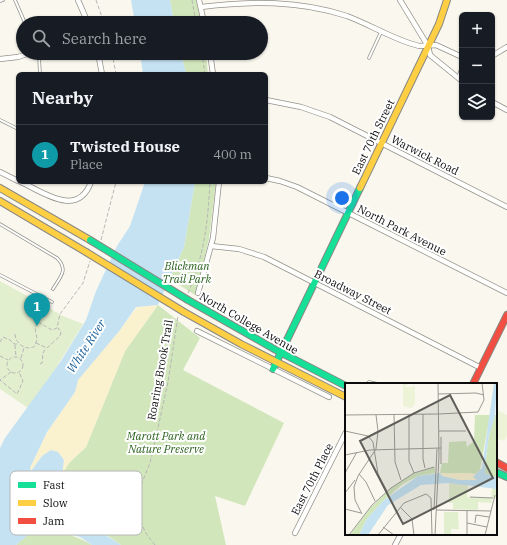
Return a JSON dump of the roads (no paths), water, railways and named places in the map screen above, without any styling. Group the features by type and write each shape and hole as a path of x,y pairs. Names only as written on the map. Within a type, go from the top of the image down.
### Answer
{"main road":[{"name":"East 70th Street","path":"273,369 428,46 448,0"},
{"name":"North College Avenue","path":"0,188 281,353 345,385"},
{"name":"North College Avenue","path":"0,200 182,312 345,396"},
{"path":"474,383 507,315"},
{"path":"497,463 507,468"},
{"path":"497,472 507,477"}],"street":[{"path":"78,0 85,16"},
{"path":"199,0 202,16"},
{"path":"400,0 428,46 430,55 459,78"},
{"path":"200,7 249,2 303,5 346,16 409,44 428,46 436,45 459,56"},
{"path":"495,54 507,47"},
{"path":"0,59 16,57"},
{"path":"99,60 102,72"},
{"path":"211,60 213,72"},
{"name":"Warwick Road","path":"268,100 291,104 318,112 507,207"},
{"path":"495,104 507,110"},
{"path":"0,172 16,180"},
{"name":"North Park Avenue","path":"268,179 292,185 507,294"},
{"path":"25,184 60,200 68,202 76,200 84,195 90,184"},
{"path":"198,293 211,246 219,184"},
{"name":"Broadway Street","path":"211,246 234,248 257,254 481,368"},
{"path":"197,331 329,397"},
{"name":"East 70th Place","path":"295,534 345,434"},
{"path":"395,545 400,535"}],"lane":[{"path":"15,0 22,16"},
{"path":"369,58 382,31"},
{"path":"40,60 40,72"},
{"path":"0,120 16,128"},
{"path":"0,224 57,258 63,264 64,270 53,290"},
{"path":"0,275 52,302"}],"water":[{"path":"131,0 170,0 173,16 134,16"},
{"path":"141,60 183,60 186,72 143,72"},
{"name":"White River","path":"144,184 195,184 184,247 158,305 136,307 120,330 78,380 75,392 47,432 30,468 31,471 10,471 10,535 28,535 16,545 0,545 0,448 5,438 61,361 86,320 96,291 117,246 130,226"},
{"path":"51,450 58,452 64,460 63,471 31,471 42,456"},
{"path":"73,535 106,535 121,545 92,545 80,537"}],"place":[{"name":"Twisted House","path":"37,326"}],"park label":[{"name":"Blickman Trail Park","path":"187,272"},
{"name":"Marott Park and Nature Preserve","path":"166,442"}]}
